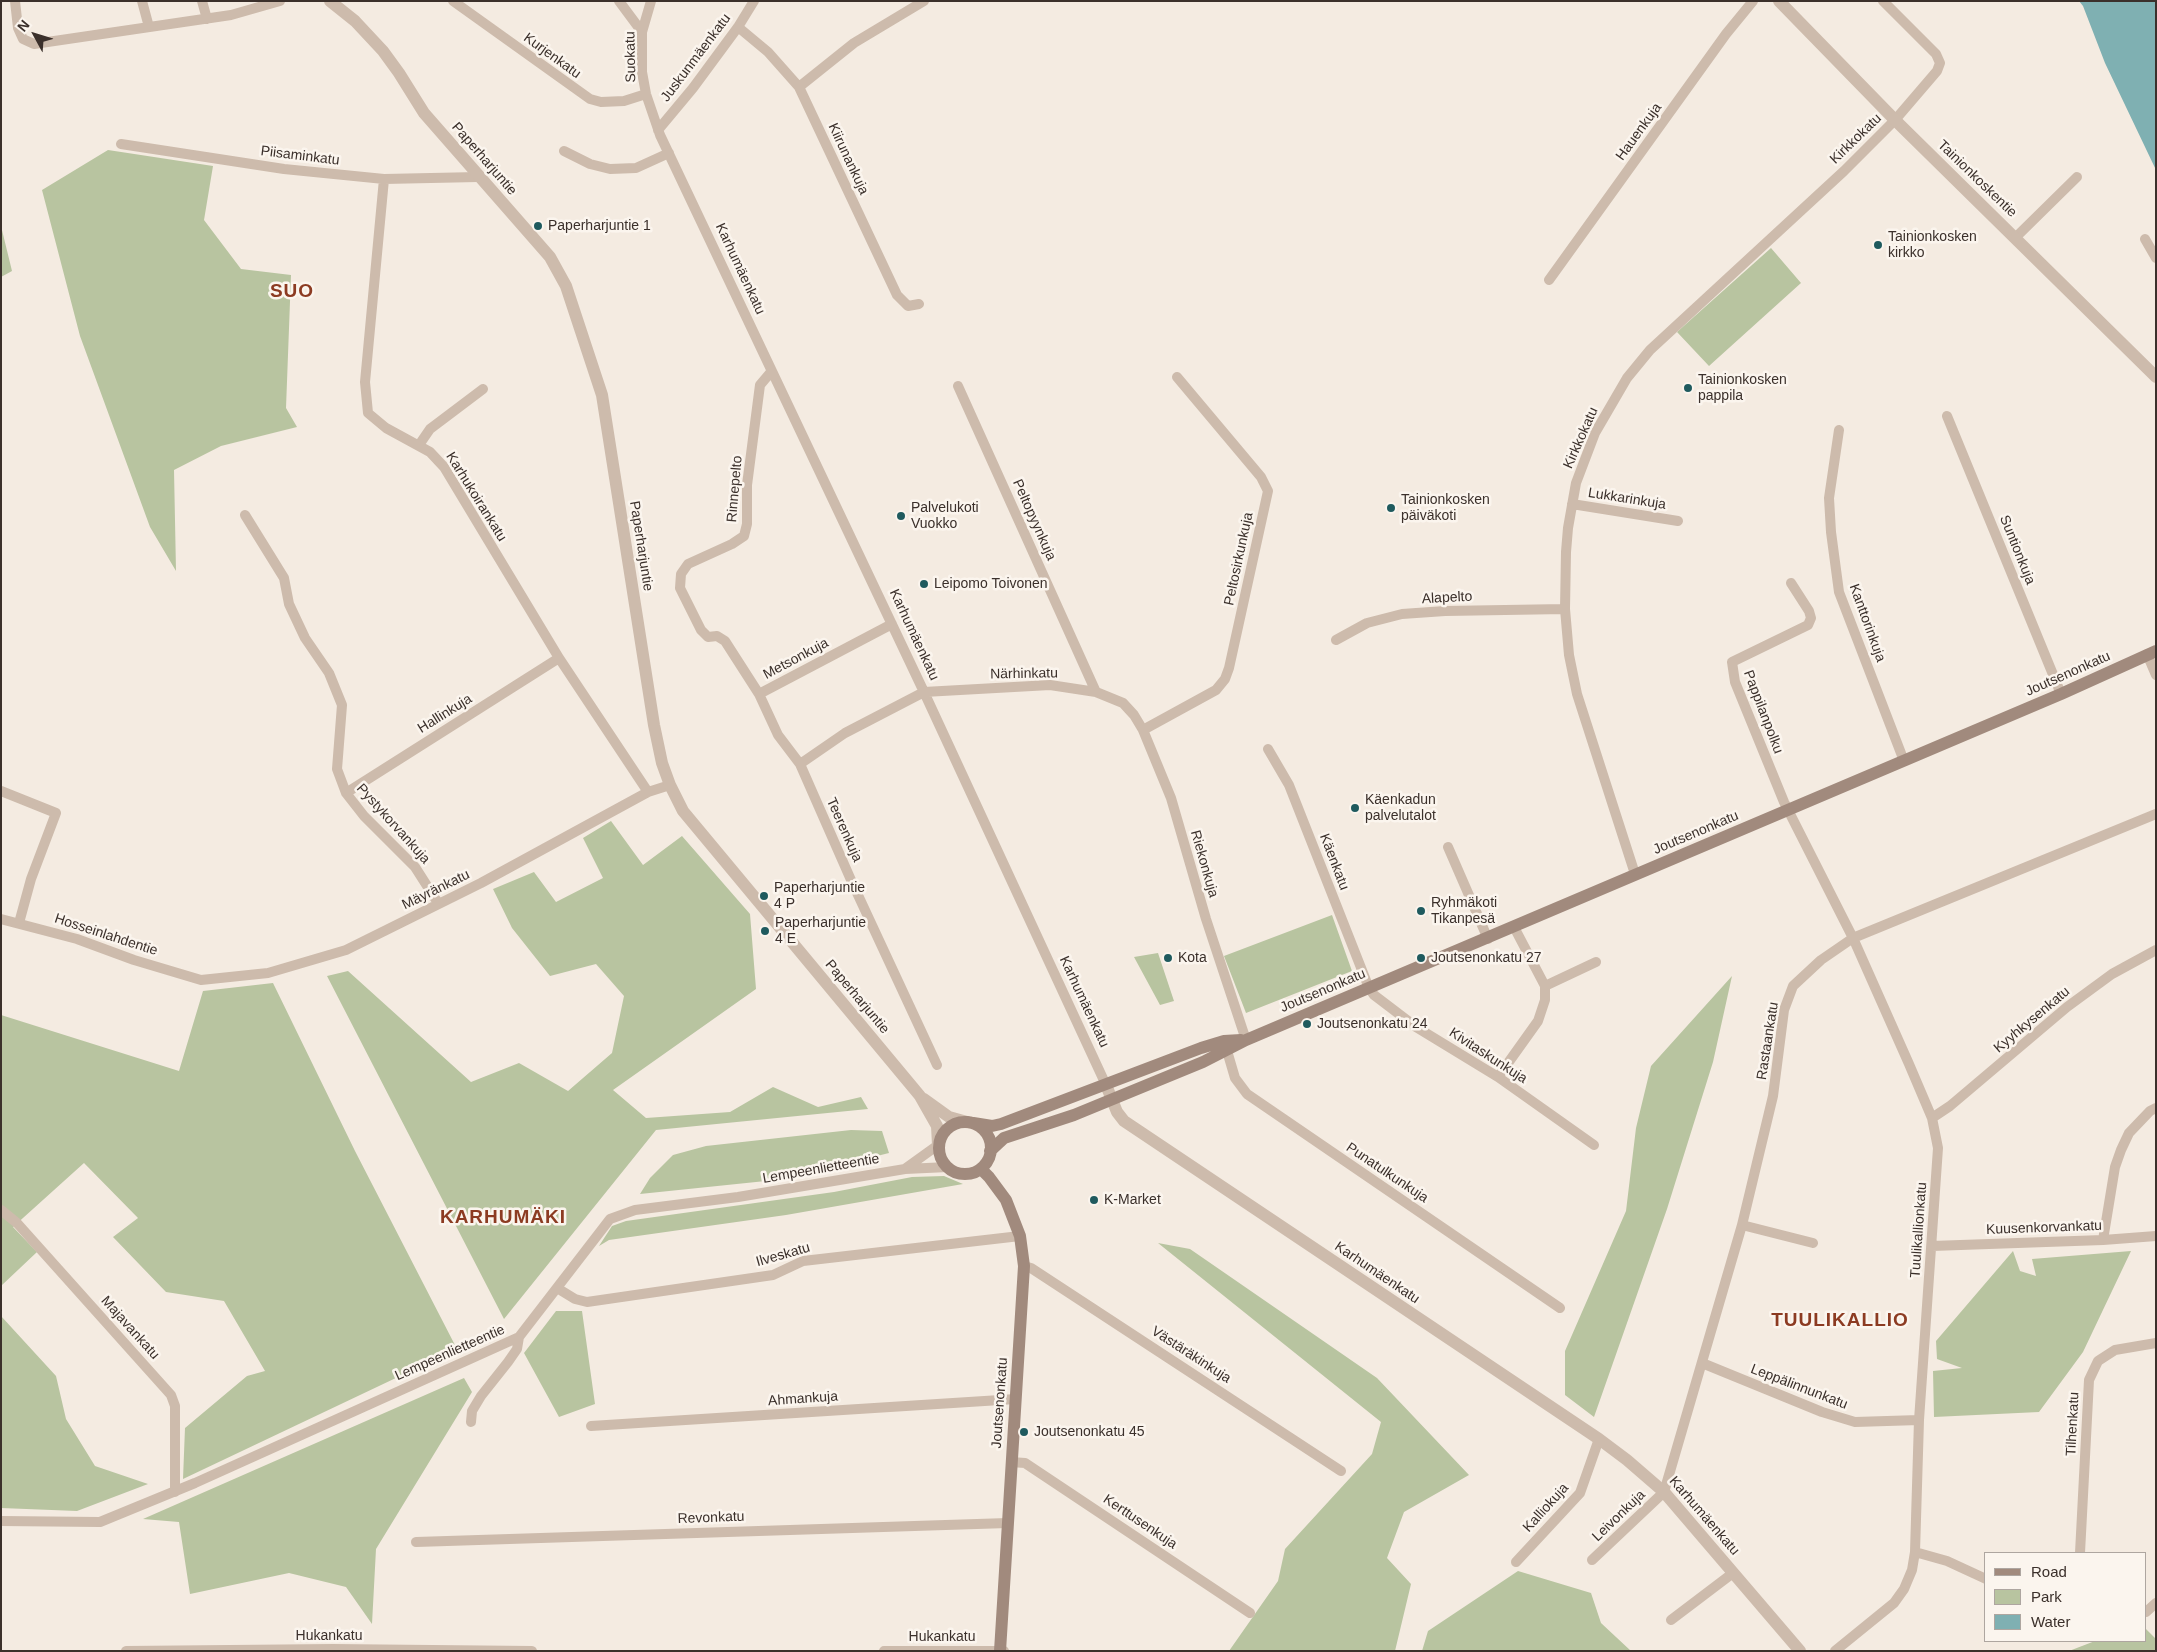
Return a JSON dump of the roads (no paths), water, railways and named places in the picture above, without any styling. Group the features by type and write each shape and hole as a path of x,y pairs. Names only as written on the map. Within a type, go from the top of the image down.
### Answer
{"main road":[{"name":"Joutsenonkatu","path":"967,1122 992,1126 1001,1124 1201,1048 1226,1046 1246,1040 1488,939 1635,874 2061,694 2152,653"},
{"name":"Joutsenonkatu","path":"990,1151 1004,1138 1074,1115 1203,1062 1226,1046"},
{"path":"967,1122 981,1128 987,1134 991,1143 988,1159 980,1169 966,1174 958,1173 948,1167 940,1157 938,1145 950,1127 957,1123 967,1122"},
{"name":"Joutsenonkatu","path":"980,1169 1006,1200 1020,1236 1024,1266 1001,1650"}],"street":[{"path":"15,1 18,28 23,39 34,44 232,15 280,1"},
{"path":"142,1 149,28"},
{"path":"202,1 207,19"},
{"name":"Paperharjuntie","path":"330,1 355,21 383,51 400,73 424,113 478,177 550,257 566,286 602,395 654,726 662,763 670,785 683,811 920,1096 936,1126 938,1145"},
{"name":"Kurjenkatu","path":"453,1 590,98 601,102 624,101 646,94"},
{"path":"619,1 642,32"},
{"name":"Suokatu","path":"651,1 642,32 642,72 652,112"},
{"name":"Juskunmäenkatu","path":"658,130 693,88 738,27 754,1"},
{"path":"799,87 854,43 924,1"},
{"name":"Hauenkuja","path":"1549,280 1726,34 1753,1"},
{"name":"Tainionkoskentie","path":"1779,1 1895,120 2156,377"},
{"name":"Kirkkokatu","path":"1635,874 1577,694 1569,655 1565,609 1566,552 1572,504 1582,463 1595,433 1627,378 1650,350 1844,171 1895,120 1937,71 1940,63 1936,54 1883,1"},
{"name":"Kiirunankuja","path":"738,27 768,52 799,87 897,295 908,306 919,304"},
{"name":"Karhumäenkatu","path":"652,112 658,130 924,692 1106,1084 1117,1112 1124,1121 1163,1149 1598,1439 1664,1492 1800,1651"},
{"name":"Piisaminkatu","path":"121,144 284,169 384,179 478,177"},
{"path":"564,151 590,164 610,169 636,168 669,153"},
{"path":"2015,238 2077,177"},
{"name":"Karhukoirankatu","path":"384,179 364,382 368,413 386,428 430,452 444,468 559,658 648,792"},
{"path":"2145,239 2156,258"},
{"name":"Rinnepelto","path":"759,694 725,641 717,636 708,637 701,630 680,588 681,574 688,564 732,544 744,536 747,524 747,485 760,385 771,372"},
{"name":"Peltosirkunkuja","path":"1142,730 1216,690 1225,678 1229,668 1268,491 1261,477 1178,377"},
{"name":"Peltopyynkuja","path":"958,386 1096,692"},
{"path":"419,445 430,429 483,389"},
{"name":"Suntionkuja","path":"1947,416 2061,694"},
{"name":"Kanttorinkuja","path":"1839,430 1830,498 1830,532 1839,592 1904,761"},
{"name":"Lukkarinkuja","path":"1572,504 1678,521"},
{"name":"Pystykorvankuja","path":"245,515 284,578 289,604 305,638 329,673 342,704 337,769 346,793 364,816 415,867 438,903"},
{"name":"Pappilanpolku","path":"1789,810 1735,682 1732,662 1808,625 1809,611 1791,583"},
{"name":"Alapelto","path":"1336,640 1367,623 1402,614 1445,611 1565,609"},
{"name":"Metsonkuja","path":"800,764 778,735 759,694 892,624"},
{"path":"2152,653 2156,675"},
{"name":"Hallinkuja","path":"346,793 559,658"},
{"name":"Närhinkatu","path":"924,692 1050,685 1096,692 1123,703"},
{"path":"800,764 845,733 924,692"},
{"name":"Riekonkuja","path":"1123,703 1134,715 1142,730 1171,798 1206,919 1246,1040"},
{"name":"Käenkatu","path":"1268,749 1289,785 1369,988"},
{"name":"Teerenkuja","path":"800,764 937,1064"},
{"name":"Mäyränkatu","path":"201,980 268,973 346,950 481,883 648,792 670,785"},
{"path":"1,791 56,812 31,879 19,923"},
{"name":"Tuulikallionkatu","path":"1789,810 1853,938 1932,1118 1938,1148 1919,1420 1915,1552 1912,1570 1904,1589 1894,1603 1835,1651"},
{"name":"Rastaankatu","path":"1664,1492 1742,1225 1773,1096 1784,1010 1793,986 1821,960 1853,938 2156,814"},
{"path":"1448,847 1488,939"},
{"name":"Hosseinlahdentie","path":"1,919 77,939 134,960 201,980"},
{"path":"1498,1077 1538,1021 1545,1000 1545,986 1514,927"},
{"name":"Kyyhkysenkatu","path":"1932,1118 1950,1106 2067,1007 2112,974 2156,950"},
{"path":"1545,986 1596,962"},
{"name":"Kivitaskunkuja","path":"1369,988 1374,995 1416,1027 1498,1077 1594,1145"},
{"name":"Punatulkunkuja","path":"1226,1046 1235,1078 1247,1094 1560,1308"},
{"name":"Paperharjuntie","path":"920,1096 949,1117 967,1122"},
{"path":"2103,1240 2115,1167 2121,1150 2130,1133 2150,1111 2156,1108"},
{"name":"Lempeenlietteentie","path":"905,1169 938,1145"},
{"name":"Lempeenlietteentie","path":"1,1521 100,1522 175,1492 519,1336 610,1219 635,1210 738,1197 905,1169 948,1167"},
{"name":"Majavankatu","path":"1,1210 17,1223 171,1395 176,1406 175,1492"},
{"path":"1742,1225 1813,1243"},
{"name":"Ilveskatu","path":"557,1288 575,1299 587,1302 773,1275 803,1261 1020,1236"},
{"name":"Kuusenkorvankatu","path":"1932,1246 2103,1240 2156,1236"},
{"name":"Västäräkinkuja","path":"1024,1266 1032,1268 1341,1471"},
{"path":"471,1422 472,1411 481,1396 517,1349 519,1336"},
{"name":"Tilhenkatu","path":"2080,1552 2089,1380 2098,1361 2115,1350 2156,1343"},
{"name":"Leppälinnunkatu","path":"1702,1364 1822,1412 1855,1422 1919,1420"},
{"name":"Ahmankuja","path":"591,1426 1016,1399"},
{"name":"Kalliokuja","path":"1516,1562 1580,1493 1598,1439"},
{"name":"Kerttusenkuja","path":"1011,1462 1025,1462 1250,1613"},
{"name":"Leivonkuja","path":"1592,1560 1664,1492"},
{"name":"Revonkatu","path":"416,1542 1008,1523"},
{"path":"1915,1552 1947,1562 1984,1578"},
{"path":"1671,1620 1733,1573"},
{"name":"Hukankatu","path":"126,1651 333,1649 532,1651"},
{"name":"Hukankatu","path":"884,1651 1001,1650"}],"water":[{"path":"2079,1 2156,1 2156,170 2105,63 2083,6"}],"place":[{"name":"Paperharjuntie 1","path":"538,226"},
{"name":"Tainionkosken kirkko","path":"1878,245"},
{"name":"Tainionkosken pappila","path":"1688,388"},
{"name":"Tainionkosken päiväkoti","path":"1391,508"},
{"name":"Palvelukoti Vuokko","path":"901,516"},
{"name":"Leipomo Toivonen","path":"924,584"},
{"name":"Käenkadun palvelutalot","path":"1355,808"},
{"name":"Paperharjuntie 4 P","path":"764,896"},
{"name":"Ryhmäkoti Tikanpesä","path":"1421,911"},
{"name":"Paperharjuntie 4 E","path":"765,931"},
{"name":"Kota","path":"1168,958"},
{"name":"Joutsenonkatu 27","path":"1421,958"},
{"name":"Joutsenonkatu 24","path":"1307,1024"},
{"name":"K-Market","path":"1094,1200"},
{"name":"Joutsenonkatu 45","path":"1024,1432"}],"district":[{"name":"SUO","path":"292,292"},
{"name":"KARHUMÄKI","path":"503,1218"},
{"name":"TUULIKALLIO","path":"1840,1321"}]}
